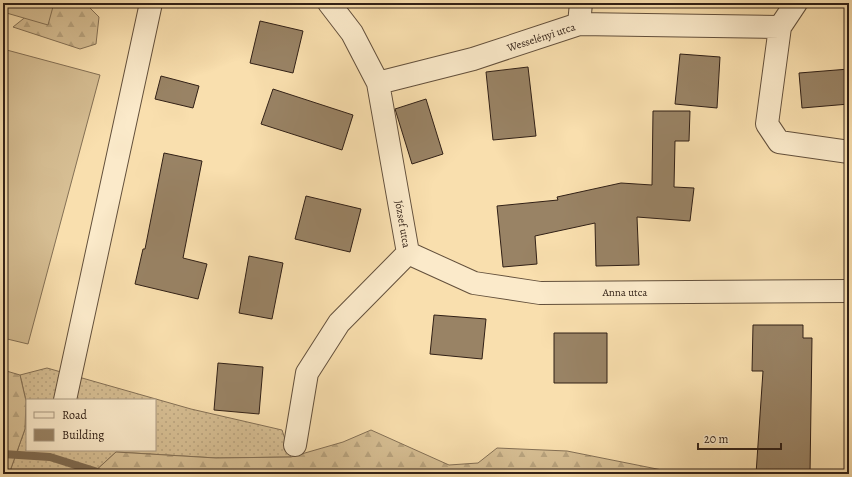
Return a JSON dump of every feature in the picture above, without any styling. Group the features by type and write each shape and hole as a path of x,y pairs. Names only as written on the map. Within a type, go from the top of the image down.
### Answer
{"street":[{"path":"66,399 151,3"},
{"name":"József utca","path":"295,445 308,373 339,323 408,253 378,83 352,33 329,3"},
{"path":"796,3 780,27 767,124 772,134 779,142 849,152"},
{"name":"Wesselényi utca","path":"378,83 473,59 580,14 780,27"},
{"name":"Anna utca","path":"408,253 474,283 540,293 849,291"}],"green space":[{"path":"3,3 54,3 48,25 3,12"},
{"path":"43,3 85,3 99,17 96,44 80,49 13,27"},
{"path":"3,49 100,75 28,344 3,338"},
{"path":"47,368 156,399 26,399 26,401 20,375"},
{"path":"3,370 20,375 26,401 25,429 9,474 3,474"},
{"path":"156,399 191,409 282,430 291,457 216,458 116,452 92,474 9,474 25,429 26,401 26,451 156,451"},
{"path":"371,430 449,465 478,463 497,448 567,451 682,474 92,474 116,452 216,458 291,457 343,442"}],"building":[{"path":"260,21 303,31 293,73 250,63"},
{"path":"680,54 720,57 717,108 675,104"},
{"path":"528,67 536,136 493,140 486,72"},
{"path":"849,69 849,104 802,108 799,73"},
{"path":"161,76 199,86 193,108 155,99"},
{"path":"273,89 353,115 342,150 261,124"},
{"path":"426,99 443,154 412,164 395,109"},
{"path":"653,111 690,111 689,141 675,141 674,187 694,188 690,221 637,217 639,265 596,266 595,223 535,236 537,264 503,267 497,206 558,200 557,197 621,183 652,185"},
{"path":"164,153 202,161 183,258 207,264 198,299 135,284 143,249 145,249"},
{"path":"306,196 361,209 350,252 295,239"},
{"path":"249,256 283,263 272,319 239,313"},
{"path":"434,315 486,319 482,359 430,354"},
{"path":"753,325 803,325 803,338 812,338 810,474 756,474 763,371 752,371"},
{"path":"554,333 607,333 607,383 554,383"},
{"path":"218,363 263,367 259,414 214,410"}],"waterway":[{"path":"3,454 50,457 104,474"}]}
